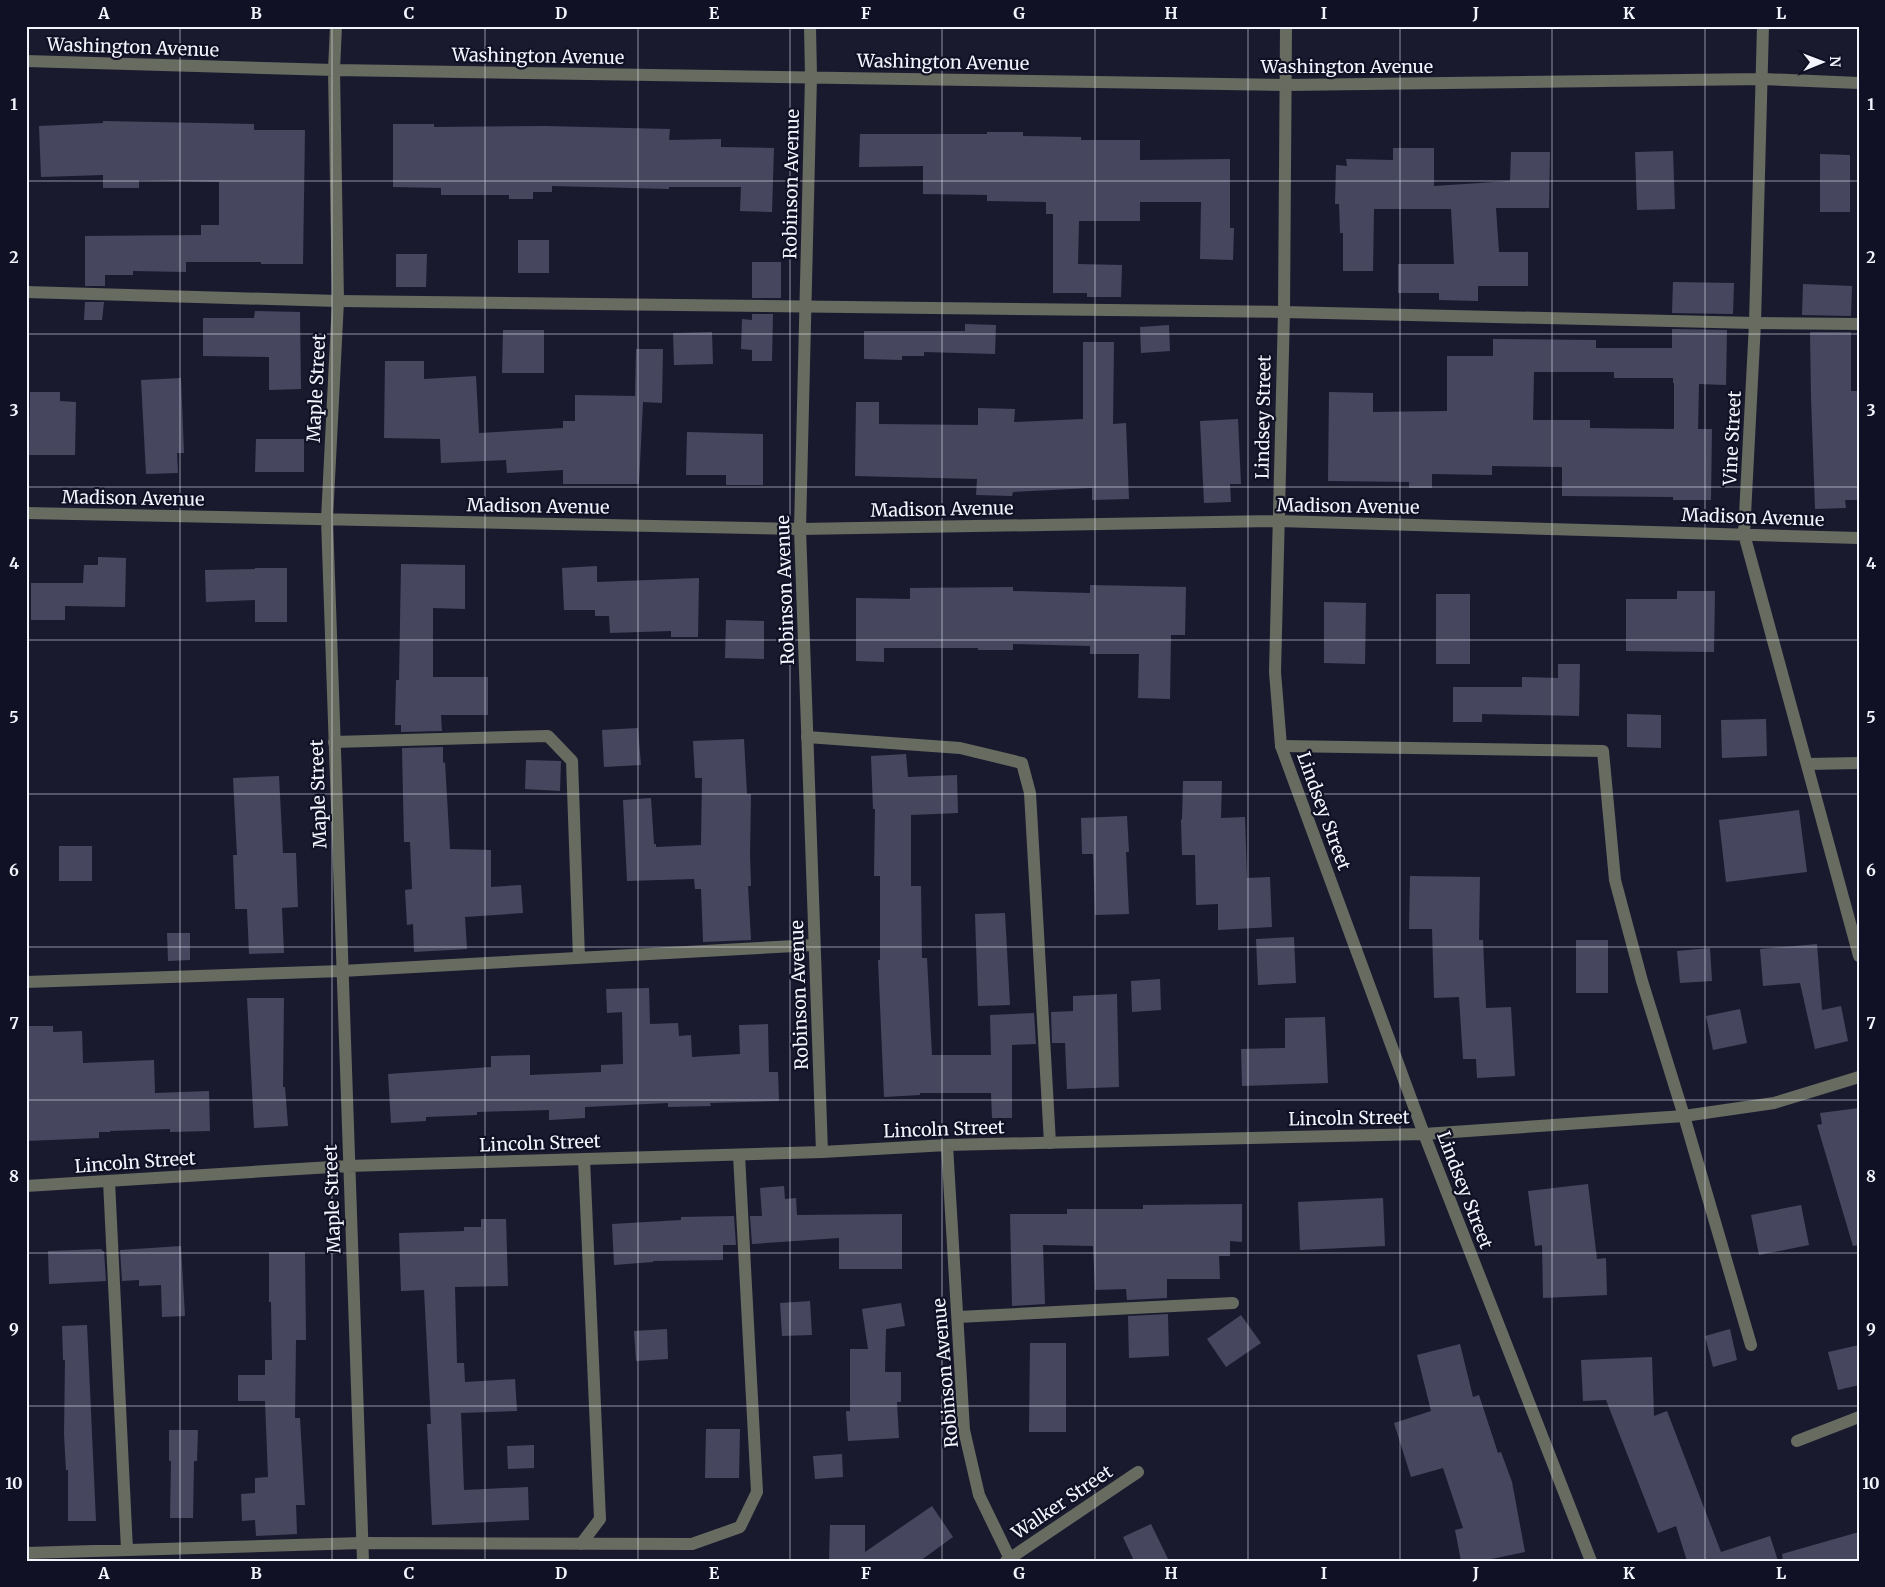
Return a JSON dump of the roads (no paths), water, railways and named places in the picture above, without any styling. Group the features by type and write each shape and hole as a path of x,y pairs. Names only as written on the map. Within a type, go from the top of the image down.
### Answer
{"street":[{"name":"Maple Street","path":"336,26 334,70 338,302 327,519 362,1561"},
{"name":"Robinson Avenue","path":"810,26 811,77 800,529 822,1152"},
{"name":"Lindsey Street","path":"1286,26 1284,312 1275,672 1281,746 1424,1134 1591,1561"},
{"name":"Vine Street","path":"1763,26 1755,323 1744,534 1859,956"},
{"name":"Washington Avenue","path":"26,61 334,70 1285,85 1763,79 1859,84"},
{"path":"26,292 338,302 1284,312 1859,324"},
{"name":"Madison Avenue","path":"26,513 800,529 1278,521 1859,538"},
{"path":"334,742 548,736 572,761 579,958"},
{"path":"807,738 960,748 1022,763 1030,793 1050,1143"},
{"path":"1281,746 1603,751 1615,880 1642,982 1684,1116 1751,1345"},
{"path":"1807,764 1859,763"},
{"path":"26,982 342,970 814,945"},
{"name":"Lincoln Street","path":"26,1186 348,1166 739,1155 948,1145 1424,1134 1684,1116 1774,1103 1859,1077"},
{"name":"Robinson Avenue","path":"948,1145 964,1430 979,1495 1009,1560"},
{"path":"26,1553 362,1543 692,1544 740,1527 757,1492 739,1155"},
{"path":"581,1544 600,1519 584,1159"},
{"path":"109,1181 127,1550"},
{"path":"958,1318 1234,1303"},
{"path":"1797,1441 1859,1417"},
{"name":"Walker Street","path":"1009,1560 1138,1472"}]}
